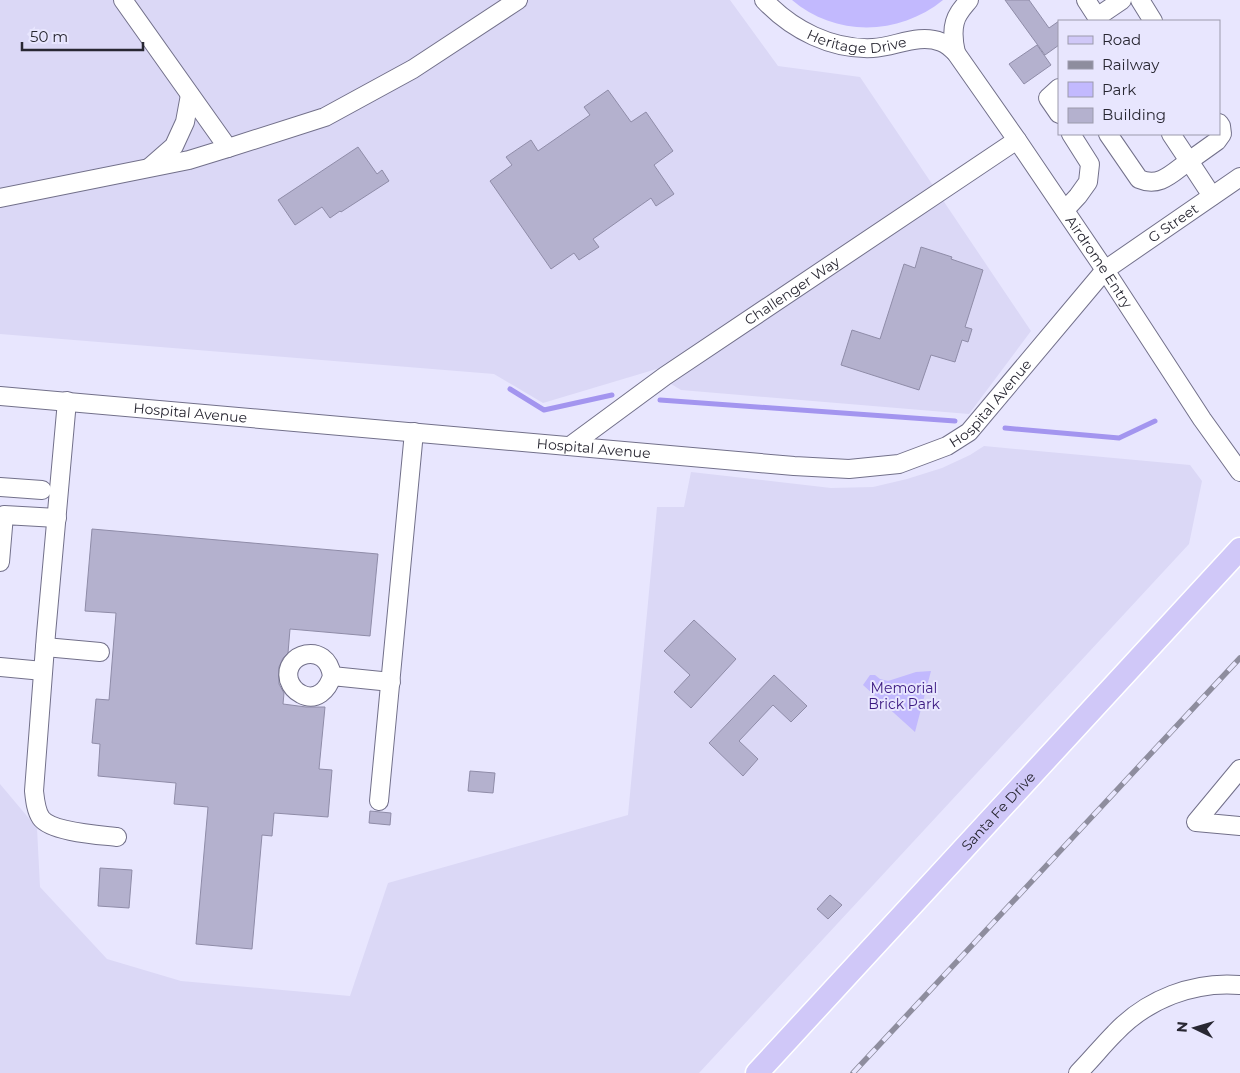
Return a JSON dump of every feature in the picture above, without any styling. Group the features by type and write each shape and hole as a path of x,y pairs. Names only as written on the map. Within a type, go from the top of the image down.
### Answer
{"main road":[{"name":"Santa Fe Drive","path":"757,1073 1240,549"}],"street":[{"path":"124,0 228,148"},
{"path":"0,198 189,160 325,117 413,69 518,0"},
{"name":"Heritage Drive","path":"764,0 791,24 811,35 838,44 873,48 912,40 928,39 942,42 956,53"},
{"path":"956,53 953,36 956,20 969,0"},
{"path":"1086,0 1098,19 1122,0"},
{"path":"1140,0 1152,20"},
{"name":"Airdrome Entry","path":"956,53 1065,210 1202,419 1240,472"},
{"path":"1058,89 1048,98 1058,113"},
{"path":"148,168 174,146 186,122 190,95"},
{"path":"1109,135 1139,179 1146,182 1161,181 1218,141 1222,134 1220,124"},
{"path":"1065,210 1088,182 1090,164 1073,135"},
{"path":"1172,135 1212,196"},
{"name":"Challenger Way","path":"570,446 665,376 1017,140"},
{"name":"G Street","path":"1105,270 1240,177"},
{"name":"Hospital Avenue","path":"0,396 840,469 899,464 947,446 969,432 1105,270"},
{"path":"67,401 34,791 36,807 41,820 50,825 69,831 117,837"},
{"path":"379,801 414,432"},
{"path":"0,487 42,490"},
{"path":"0,562 4,515 57,518"},
{"path":"45,647 100,652"},
{"path":"0,667 43,671"},
{"path":"332,676 391,682"},
{"path":"1240,769 1196,822 1240,826"},
{"path":"1078,1073 1115,1032 1130,1018 1147,1007 1183,990 1202,986 1240,985"}],"shaded area":[{"path":"0,0 730,0 778,66 860,77 1031,331 969,414 681,390 671,384 660,368 543,403 494,374 0,334"},
{"path":"984,446 1190,465 1202,481 1189,544 699,1073 0,1073 0,784 37,828 40,887 107,959 181,981 350,996 388,883 628,815 657,507 684,507 691,472 831,488 873,487 942,468"}],"green space":[{"path":"792,0 943,0 926,12 907,20 887,26 867,27 847,26 828,21 809,12"},
{"name":"Memorial Brick Park","path":"931,671 915,732 863,685 870,675 875,675 880,679 888,681 916,672"}],"building":[{"path":"1005,0 1029,0 1049,28 1058,22 1058,46 1045,55"},
{"path":"1037,45 1051,65 1024,84 1009,64"},
{"path":"608,90 631,122 646,112 673,151 654,165 674,194 656,206 651,198 593,239 599,247 579,260 574,253 551,269 490,181 512,165 506,157 531,140 538,151 590,115 584,107"},
{"path":"358,147 377,174 382,170 389,181 330,218 322,207 295,225 278,200"},
{"path":"921,247 983,270 965,327 972,329 968,342 962,340 955,362 931,355 919,390 841,365 852,330 880,339 904,264 915,268"},
{"path":"92,529 378,554 370,636 290,629 288,653 283,658 279,667 279,684 284,693 283,704 325,707 319,769 332,770 328,817 274,813 272,836 262,835 252,949 196,944 208,807 174,804 176,783 98,776 100,744 92,743 96,699 109,700 116,613 85,611"},
{"path":"694,620 736,659 691,708 674,692 690,675 664,651"},
{"path":"774,675 807,706 791,722 773,705 739,741 758,759 743,776 709,743"},
{"path":"470,771 495,773 493,793 468,791"},
{"path":"370,811 391,813 390,825 369,823"},
{"path":"100,868 132,870 129,908 98,906"},
{"path":"830,895 842,905 828,919 817,909"}],"waterway":[{"path":"510,389 544,410 612,395"},
{"path":"660,400 955,421"},
{"path":"1005,428 1119,438 1155,421"}],"railway":[{"path":"853,1073 1240,658"}]}
